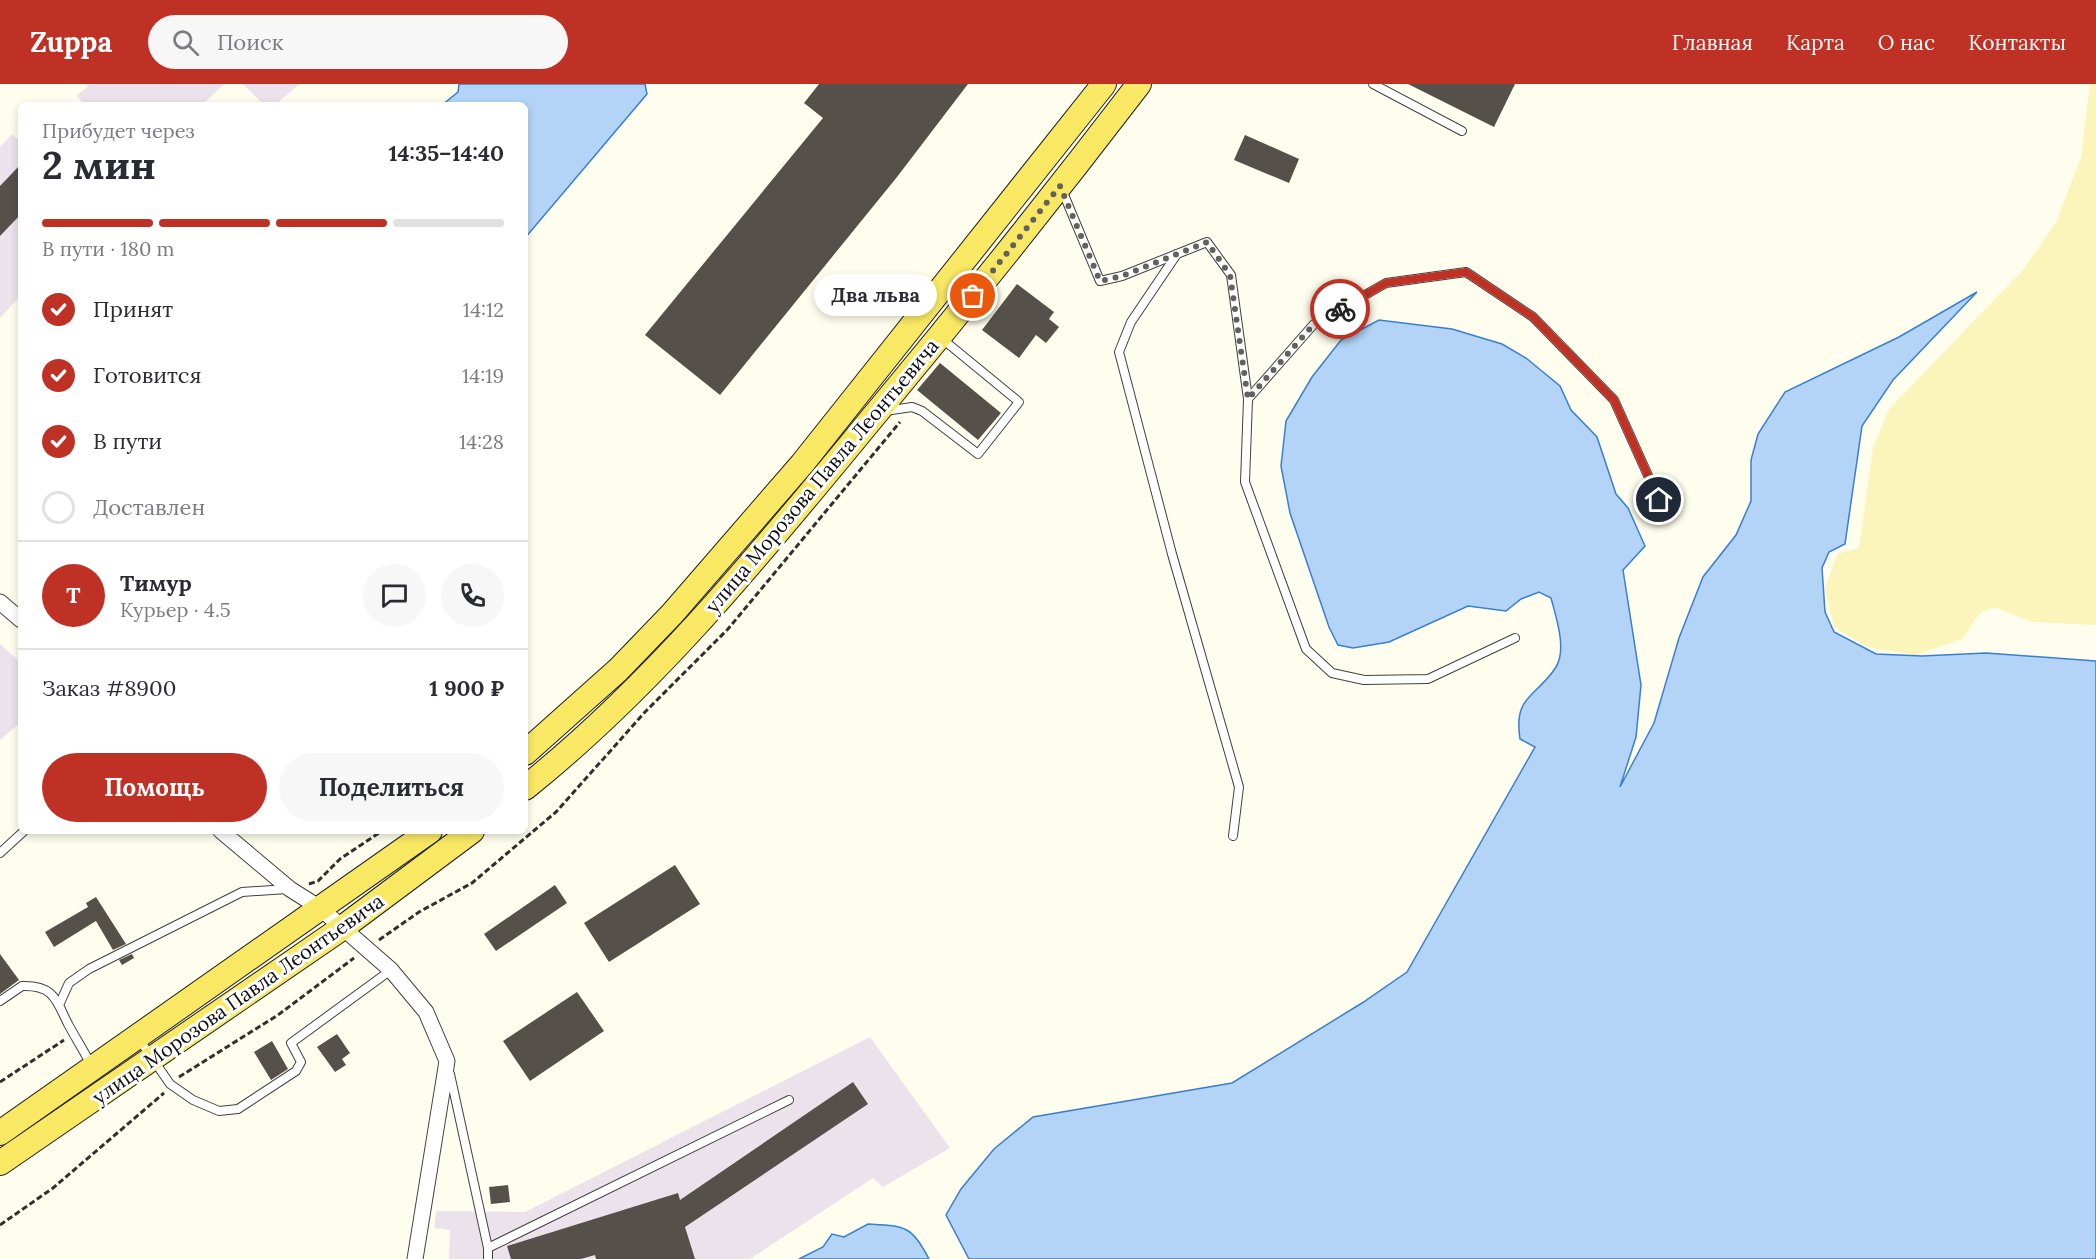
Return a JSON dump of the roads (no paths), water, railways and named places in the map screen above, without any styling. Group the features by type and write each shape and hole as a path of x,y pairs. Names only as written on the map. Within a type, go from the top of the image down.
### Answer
{"main road":[{"name":"улица Морозова Павла Леонтьевича","path":"528,750 618,670 672,614 787,482 1104,84"},
{"name":"улица Морозова Павла Леонтьевича","path":"528,785 609,712 720,600 948,326 1139,84"},
{"name":"улица Морозова Павла Леонтьевича","path":"0,1133 426,834"},
{"name":"улица Морозова Павла Леонтьевича","path":"0,1163 342,928 468,834"}],"street":[{"path":"0,602 18,617"},
{"path":"225,834 290,889 320,908 391,970 426,1012 447,1061 415,1259"}],"lane":[{"path":"1373,84 1462,131"},
{"path":"1060,186 1100,281 1122,276 1207,242 1230,275 1248,399 1245,482 1306,648 1332,673 1364,680 1428,679 1515,638"},
{"path":"1178,253 1131,322 1119,352 1172,554 1239,787 1233,837"},
{"path":"1248,399 1314,324 1386,283 1466,272 1533,317 1614,400 1659,500"},
{"path":"877,412 912,407 921,411 978,454 1019,402 946,342 948,326"},
{"path":"0,853 21,834"},
{"path":"60,1003 69,983 89,969 242,892 290,889"},
{"path":"138,1038 170,1084 193,1100 219,1111 238,1109 296,1071 301,1062 291,1043 391,970"},
{"path":"0,1001 22,986 48,992 60,1003 93,1069"},
{"path":"447,1061 488,1248 488,1259"},
{"path":"488,1248 789,1100"}],"water":[{"path":"459,84 645,84 647,94 528,234 528,102 446,102 458,92"},
{"path":"1977,292 1893,380 1862,426 1845,544 1829,552 1822,568 1825,612 1834,632 1876,654 1922,656 1986,653 2096,661 2096,1259 969,1259 946,1215 961,1189 994,1149 1033,1117 1232,1083 1362,1003 1407,972 1535,747 1520,739 1520,713 1528,698 1549,677 1559,660 1561,642 1551,598 1539,592 1521,599 1506,611 1468,606 1389,642 1353,648 1338,645 1329,627 1290,513 1281,466 1286,421 1312,377 1341,340 1379,320 1452,329 1502,344 1526,358 1560,386 1571,410 1597,437 1616,494 1628,508 1645,546 1623,570 1641,685 1636,737 1620,787 1654,723 1679,638 1703,577 1736,535 1751,501 1751,460 1758,434 1785,392 1899,337"},
{"path":"868,1224 899,1227 906,1230 917,1239 929,1259 799,1259 823,1247 832,1234 844,1237"}],"place":[{"name":"Два льва","path":"973,296"}]}
